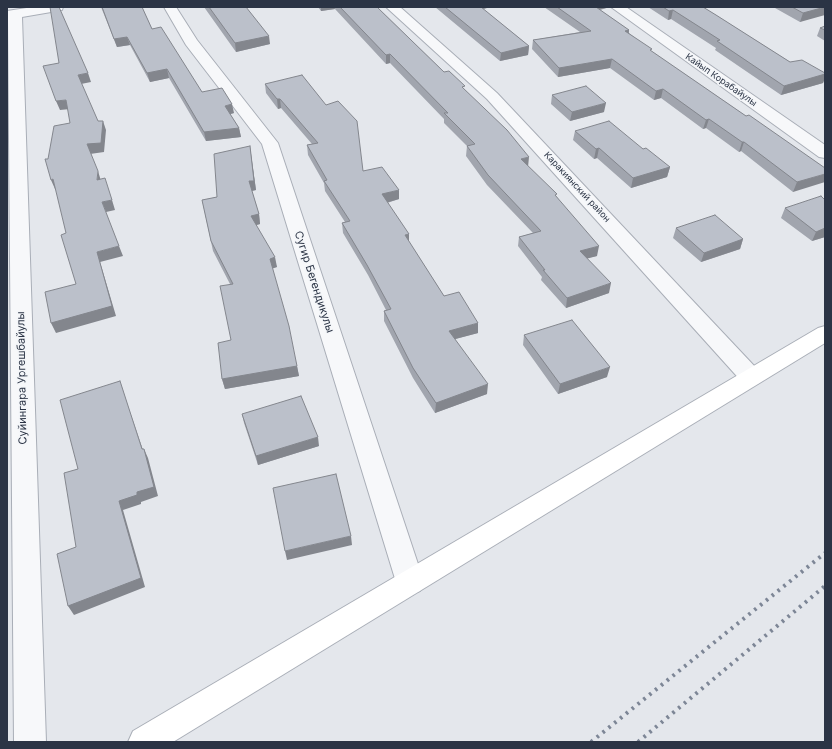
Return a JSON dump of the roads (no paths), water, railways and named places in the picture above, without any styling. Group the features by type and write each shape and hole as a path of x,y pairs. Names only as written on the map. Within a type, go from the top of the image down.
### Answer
{"street":[{"path":"11,15 56,7"},
{"name":"Сугир Бегендикулы","path":"170,7 191,42 270,143 410,582"},
{"name":"Каракиянский район","path":"392,7 492,96 751,377"},
{"name":"Кайып Корабайулы","path":"617,7 825,153"},
{"name":"Суйингара Ургешбайулы","path":"11,15 30,742"},
{"path":"144,742 825,333"}],"railway":[{"path":"591,742 825,553"},
{"path":"638,742 825,586"}]}
